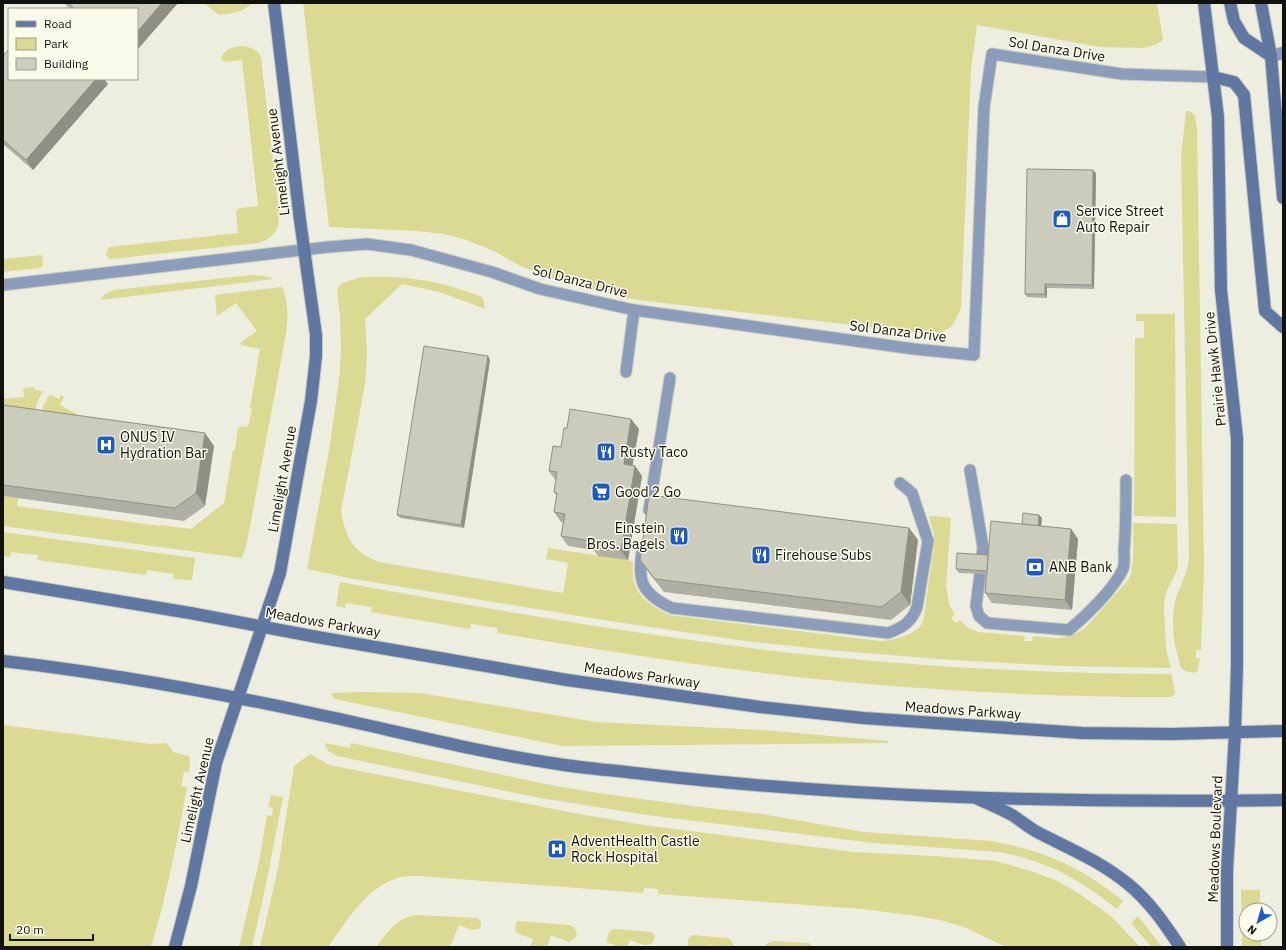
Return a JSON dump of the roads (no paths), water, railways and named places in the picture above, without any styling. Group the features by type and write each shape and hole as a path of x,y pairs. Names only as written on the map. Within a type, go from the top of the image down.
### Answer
{"main road":[{"name":"Limelight Avenue","path":"175,947 191,886 216,763 280,573 311,401 316,356 316,335 304,250 274,3"},
{"name":"Prairie Hawk Drive","path":"1204,3 1218,117 1221,290 1237,438 1237,665 1235,733"},
{"path":"1230,3 1234,21 1244,38 1277,55"},
{"path":"1261,3 1277,55 1283,198"},
{"path":"1214,77 1234,82 1244,94 1265,311 1283,327"},
{"name":"Meadows Parkway","path":"3,582 190,613 567,680 768,708 863,718 1082,733 1172,734 1283,731"},
{"path":"3,661 167,685 314,714 498,754 558,764 710,782 885,795 1142,801 1283,800"},
{"name":"Meadows Boulevard","path":"1227,947 1227,870 1235,733"},
{"path":"974,797 1011,815 1037,832 1070,847 1127,883 1143,898 1164,923 1180,947"}],"lane":[{"name":"Sol Danza Drive","path":"3,285 367,244 411,250 492,272 540,289 634,310 907,348 974,355 984,107 992,54 1122,74 1214,77"},
{"path":"626,372 634,310"},
{"path":"646,523 670,378"},
{"path":"970,470 983,547 982,558"},
{"path":"980,574 976,606 980,616 987,623 1069,630 1085,617 1100,600 1113,585 1123,568 1126,524 1126,480"},
{"path":"644,538 640,570 641,580 647,591 658,602 672,608 888,632 899,629 914,616 917,607 928,541 912,493 900,483"}],"place":[{"name":"Service Street Auto Repair","path":"1062,219"},
{"name":"ONUS IV Hydration Bar","path":"106,445"},
{"name":"Rusty Taco","path":"606,452"},
{"name":"Good 2 Go","path":"601,492"},
{"name":"Einstein Bros. Bagels","path":"679,536"},
{"name":"Firehouse Subs","path":"761,555"},
{"name":"ANB Bank","path":"1035,567"},
{"name":"AdventHealth Castle Rock Hospital","path":"557,849"}]}
